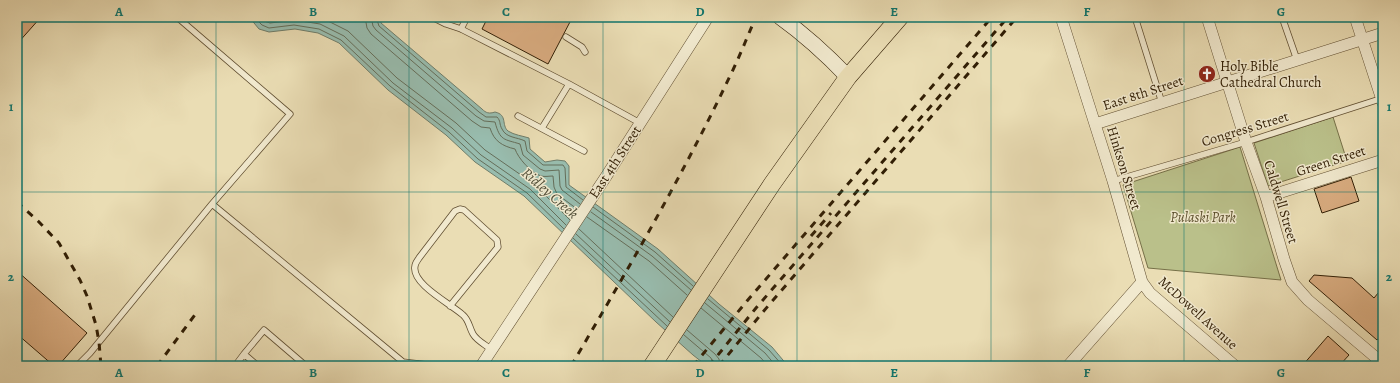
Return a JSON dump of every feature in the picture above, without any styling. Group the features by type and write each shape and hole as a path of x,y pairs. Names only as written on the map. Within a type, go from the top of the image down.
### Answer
{"main road":[{"path":"652,366 772,184 848,77 900,17"}],"street":[{"name":"East 4th Street","path":"481,366 607,175 708,17"},
{"path":"780,17 830,57 848,77"},
{"name":"Hinkson Street","path":"1061,17 1113,181 1142,282"},
{"name":"Caldwell Street","path":"1207,17 1246,142 1266,197 1292,282 1308,300 1380,362"},
{"path":"1355,17 1382,100"},
{"name":"East 8th Street","path":"1095,124 1383,33"},
{"name":"Green Street","path":"1266,197 1383,160"},
{"path":"1083,366 1071,362 1142,282"},
{"name":"McDowell Avenue","path":"1142,282 1150,293 1235,366"}],"lane":[{"path":"432,17 461,29 640,122"},
{"path":"461,29 467,17"},
{"path":"1134,17 1162,103"},
{"path":"1282,17 1297,60"},
{"path":"77,366 90,353 212,204 290,114 180,18"},
{"path":"566,37 582,47 585,52"},
{"path":"542,128 569,84"},
{"name":"Congress Street","path":"1113,181 1382,100"},
{"path":"518,116 584,151"},
{"path":"212,204 403,362 437,366"},
{"path":"450,306 498,247 497,240 464,210 460,209 455,211 419,258 415,266 416,277 419,281 450,306 466,318 473,334 478,340 492,350"},
{"path":"235,366 264,330 306,366"},
{"path":"244,354 258,366"}],"green space":[{"path":"1333,117 1347,161 1268,186 1254,143"},
{"name":"Pulaski Park","path":"1240,147 1281,280 1148,268 1123,185"}],"water":[{"name":"Ridley Creek","path":"249,17 380,17 381,23 483,110 489,113 495,112 502,115 508,131 529,138 530,149 545,162 557,160 565,161 569,166 569,185 658,249 719,304 772,347 788,366 707,366 656,322 524,196 475,162 446,135 388,90 339,43 318,33 295,29 269,32 259,29"}],"building":[{"path":"17,17 41,17 17,44"},
{"path":"488,17 565,17 571,20 548,64 482,29"},
{"path":"1351,177 1359,201 1322,213 1314,189"},
{"path":"17,271 87,333 58,366 54,366 17,334"},
{"path":"1314,275 1352,278 1374,298 1383,287 1383,333 1377,340 1309,281"},
{"path":"1328,336 1349,355 1339,366 1302,366"}],"railway":[{"path":"571,366 634,259 674,186 734,69 756,17"},
{"path":"693,366 747,301 992,17"},
{"path":"709,366 756,308 1008,17"},
{"path":"719,366 762,313 1017,17"},
{"path":"17,202 59,243 80,280 87,296 96,325 101,366"},
{"path":"811,236 831,213"},
{"path":"157,366 197,312"}],"place":[{"name":"Holy Bible Cathedral Church","path":"1207,74"}]}
